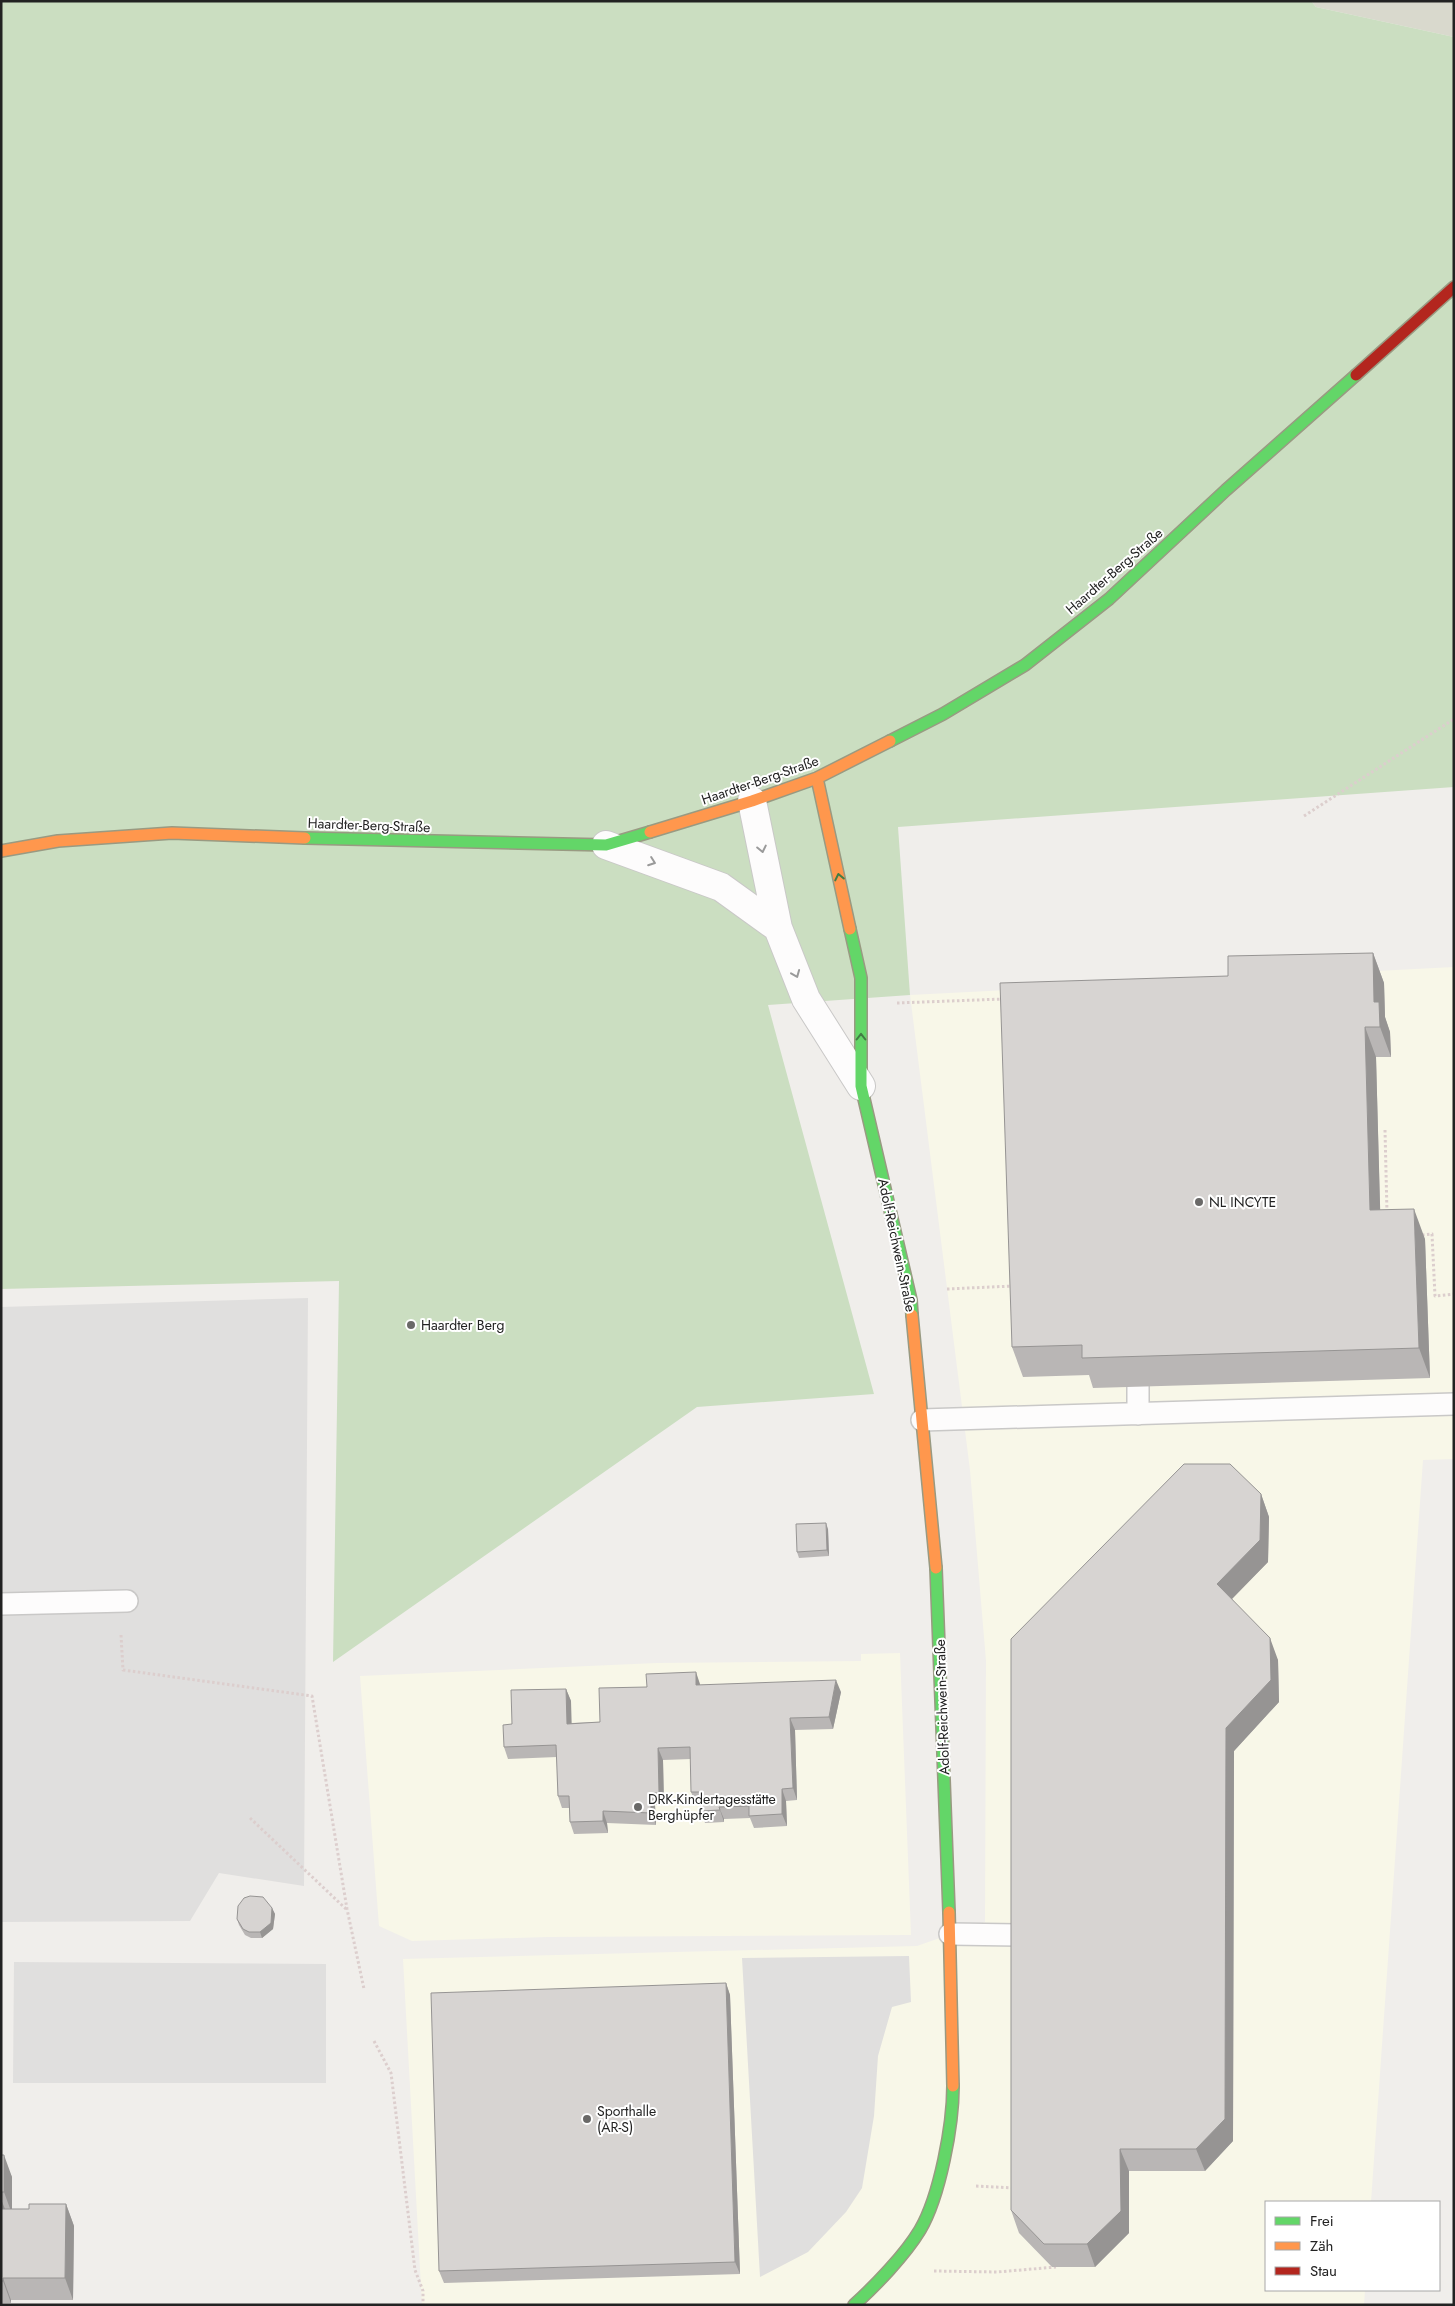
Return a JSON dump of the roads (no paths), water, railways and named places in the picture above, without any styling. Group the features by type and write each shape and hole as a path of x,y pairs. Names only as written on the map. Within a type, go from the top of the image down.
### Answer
{"street":[{"name":"Haardter-Berg-Straße","path":"1,851 58,841 172,833 455,844 606,845 752,802 817,778 943,714 1024,665 1109,599 1226,490 1454,286"},
{"name":"Adolf-Reichwein-Straße","path":"817,778 860,978 862,1086 911,1300 936,1568 944,1725 950,1934 953,2108 938,2185 920,2230 873,2288 854,2305"},
{"name":"Adolf-Reichwein-Straße","path":"752,802 778,928 806,999 862,1086"},
{"path":"606,845 721,887 778,928"}],"lane":[{"path":"1138,1386 1138,1414"},
{"path":"922,1420 1454,1404"},
{"path":"1,1604 127,1601"},
{"path":"950,1934 1019,1936"}],"place":[{"name":"NL INCYTE","path":"1199,1202"},
{"name":"Haardter Berg","path":"411,1325"},
{"name":"DRK-Kindertagesstätte Berghüpfer","path":"638,1807"},
{"name":"Sporthalle (AR-S)","path":"587,2119"}]}
